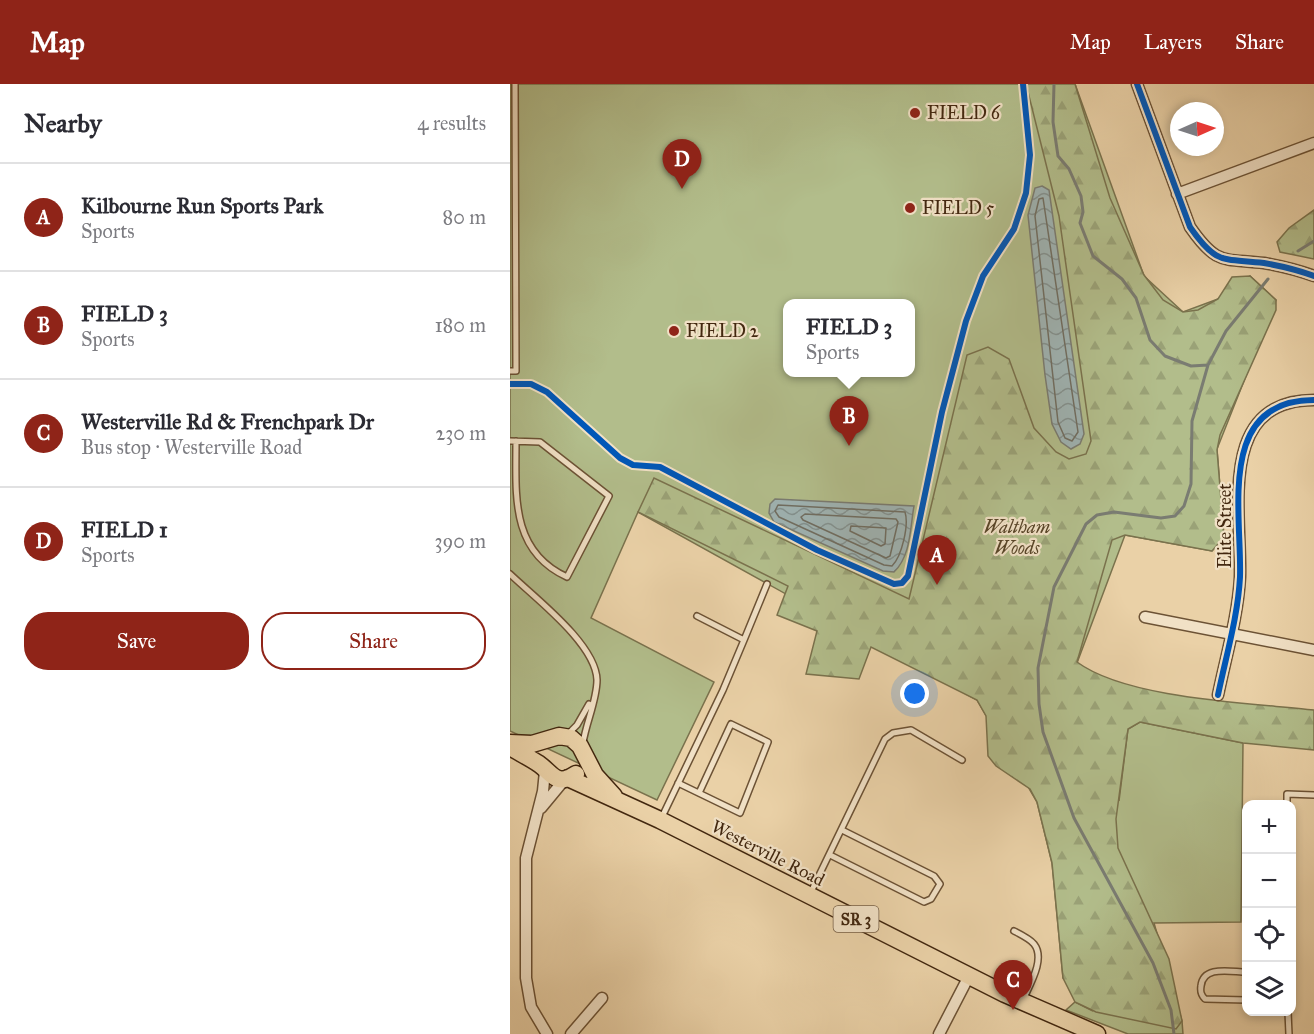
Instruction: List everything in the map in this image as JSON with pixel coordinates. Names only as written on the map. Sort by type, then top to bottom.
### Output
[{"type":"main road","points":[[510,743],[532,744],[557,739]]},
{"type":"main road","points":[[544,768],[541,752],[557,739]]},
{"type":"main road","name":"Westerville Road","points":[[557,739],[576,741],[595,775],[617,799]]},
{"type":"main road","name":"Westerville Road","points":[[510,747],[544,768],[554,777],[567,779],[617,799],[1022,1002],[1097,1034]]},
{"type":"main road","points":[[567,779],[579,770],[583,754]]},
{"type":"street","points":[[1137,84],[1190,227],[1201,244],[1227,261],[1262,263],[1314,276]]},
{"type":"street","points":[[1177,194],[1314,143]]},
{"type":"street","name":"Elite Street","points":[[1218,695],[1239,577],[1240,466],[1248,433],[1273,409],[1314,400]]},
{"type":"street","points":[[1145,617],[1314,650]]},
{"type":"street","points":[[544,768],[543,791],[533,820],[526,858],[526,978],[531,1007],[547,1034]]},
{"type":"street","points":[[533,820],[546,800],[567,779]]},
{"type":"street","points":[[939,1034],[969,976]]},
{"type":"street","points":[[571,1034],[602,998]]},
{"type":"lane","points":[[510,371],[516,370],[513,270],[515,84]]},
{"type":"lane","points":[[513,441],[540,442],[609,496],[567,578],[543,563],[533,552],[520,525],[513,441]]},
{"type":"lane","points":[[510,574],[566,628],[588,654],[596,675],[583,754]]},
{"type":"lane","points":[[660,820],[744,640],[767,584]]},
{"type":"lane","points":[[697,616],[744,640]]},
{"type":"lane","points":[[557,739],[577,725],[593,698]]},
{"type":"lane","points":[[678,783],[740,813],[768,742],[731,724],[699,793]]},
{"type":"lane","points":[[809,896],[885,738],[893,733],[911,730],[962,760]]},
{"type":"lane","points":[[1287,800],[1287,794],[1314,795]]},
{"type":"lane","points":[[830,855],[924,902],[931,899],[940,884],[933,876],[842,830]]},
{"type":"lane","points":[[1014,931],[1034,943],[1038,953],[1036,969],[1022,1002]]},
{"type":"lane","points":[[1242,972],[1210,971],[1203,977],[1201,985],[1201,995],[1205,999],[1242,1000]]},
{"type":"lane","points":[[1288,1016],[1288,1034]]},
{"type":"green space","points":[[510,84],[1075,84],[1144,276],[1183,312],[1218,299],[1250,276],[1276,300],[1217,449],[1224,537],[1212,551],[1125,535],[1077,663],[1119,801],[1128,729],[1140,722],[1243,743],[1241,922],[1154,923],[1182,1021],[1183,1034],[1128,1034],[1066,1010],[1075,1002],[1093,1011],[1063,978],[1052,863],[1037,802],[977,700],[638,512],[591,618],[714,682],[657,800],[510,731]]},
{"type":"green space","name":"Waltham Woods","points":[[1026,84],[1075,84],[1110,198],[1144,275],[1163,300],[1183,312],[1198,310],[1218,299],[1232,277],[1250,276],[1276,300],[1276,310],[1220,435],[1217,450],[1224,537],[1212,551],[1125,535],[1112,540],[1077,662],[1099,674],[1157,692],[1314,710],[1314,750],[1243,743],[1140,722],[1128,729],[1116,819],[1118,848],[1169,959],[1182,1021],[1176,1029],[1096,1012],[1075,1002],[1063,978],[1052,863],[1037,802],[1030,789],[996,766],[988,756],[986,716],[977,700],[871,647],[859,679],[806,674],[817,631],[777,615],[788,586],[638,512],[654,478],[909,599],[967,355],[988,347],[1009,359],[1034,428],[1056,452],[1069,459],[1086,454],[1091,441],[1059,216]]},
{"type":"green space","points":[[1314,210],[1314,259],[1280,252],[1277,242],[1289,228]]},
{"type":"water","points":[[1042,186],[1049,190],[1084,434],[1080,444],[1071,449],[1061,442],[1052,424],[1045,375],[1028,215],[1035,188]]},
{"type":"water","points":[[775,499],[914,506],[904,558],[894,572],[883,571],[774,522],[769,513],[770,504]]},
{"type":"waterway","points":[[1054,84],[1053,122],[1058,156],[1069,169],[1081,196],[1083,212],[1080,223],[1093,256],[1122,279],[1136,298],[1150,340],[1165,356],[1191,366],[1208,365]]},
{"type":"waterway","points":[[1298,251],[1314,241]]},
{"type":"waterway","points":[[1174,1034],[1171,1010],[1153,963],[1074,818],[1043,732],[1039,704],[1038,668],[1054,587],[1086,524],[1097,515],[1114,512],[1161,518],[1175,516],[1184,506],[1191,484],[1192,421],[1208,365],[1226,331],[1268,279]]},
{"type":"cycle path","points":[[510,384],[531,384],[547,392],[620,458],[633,465],[660,467],[817,550],[894,584],[902,583],[908,576],[942,412],[966,321],[983,276],[1014,229],[1026,193],[1030,155],[1023,84]]},
{"type":"cycle path","points":[[1137,84],[1190,227],[1199,240],[1222,258],[1270,264],[1314,276]]},
{"type":"cycle path","points":[[1218,695],[1239,592],[1238,492],[1241,464],[1248,439],[1261,419],[1283,405],[1314,400]]},
{"type":"place","name":"FIELD 6","points":[[915,113]]},
{"type":"place","name":"FIELD 1","points":[[682,189]]},
{"type":"place","name":"FIELD 5","points":[[910,208]]},
{"type":"place","name":"FIELD 2","points":[[674,331]]},
{"type":"place","name":"FIELD 3","points":[[849,446]]},
{"type":"place","name":"Kilbourne Run Sports Park","points":[[937,585]]},
{"type":"place","name":"Westerville Rd & Frenchpark Dr","points":[[1013,1010]]}]
